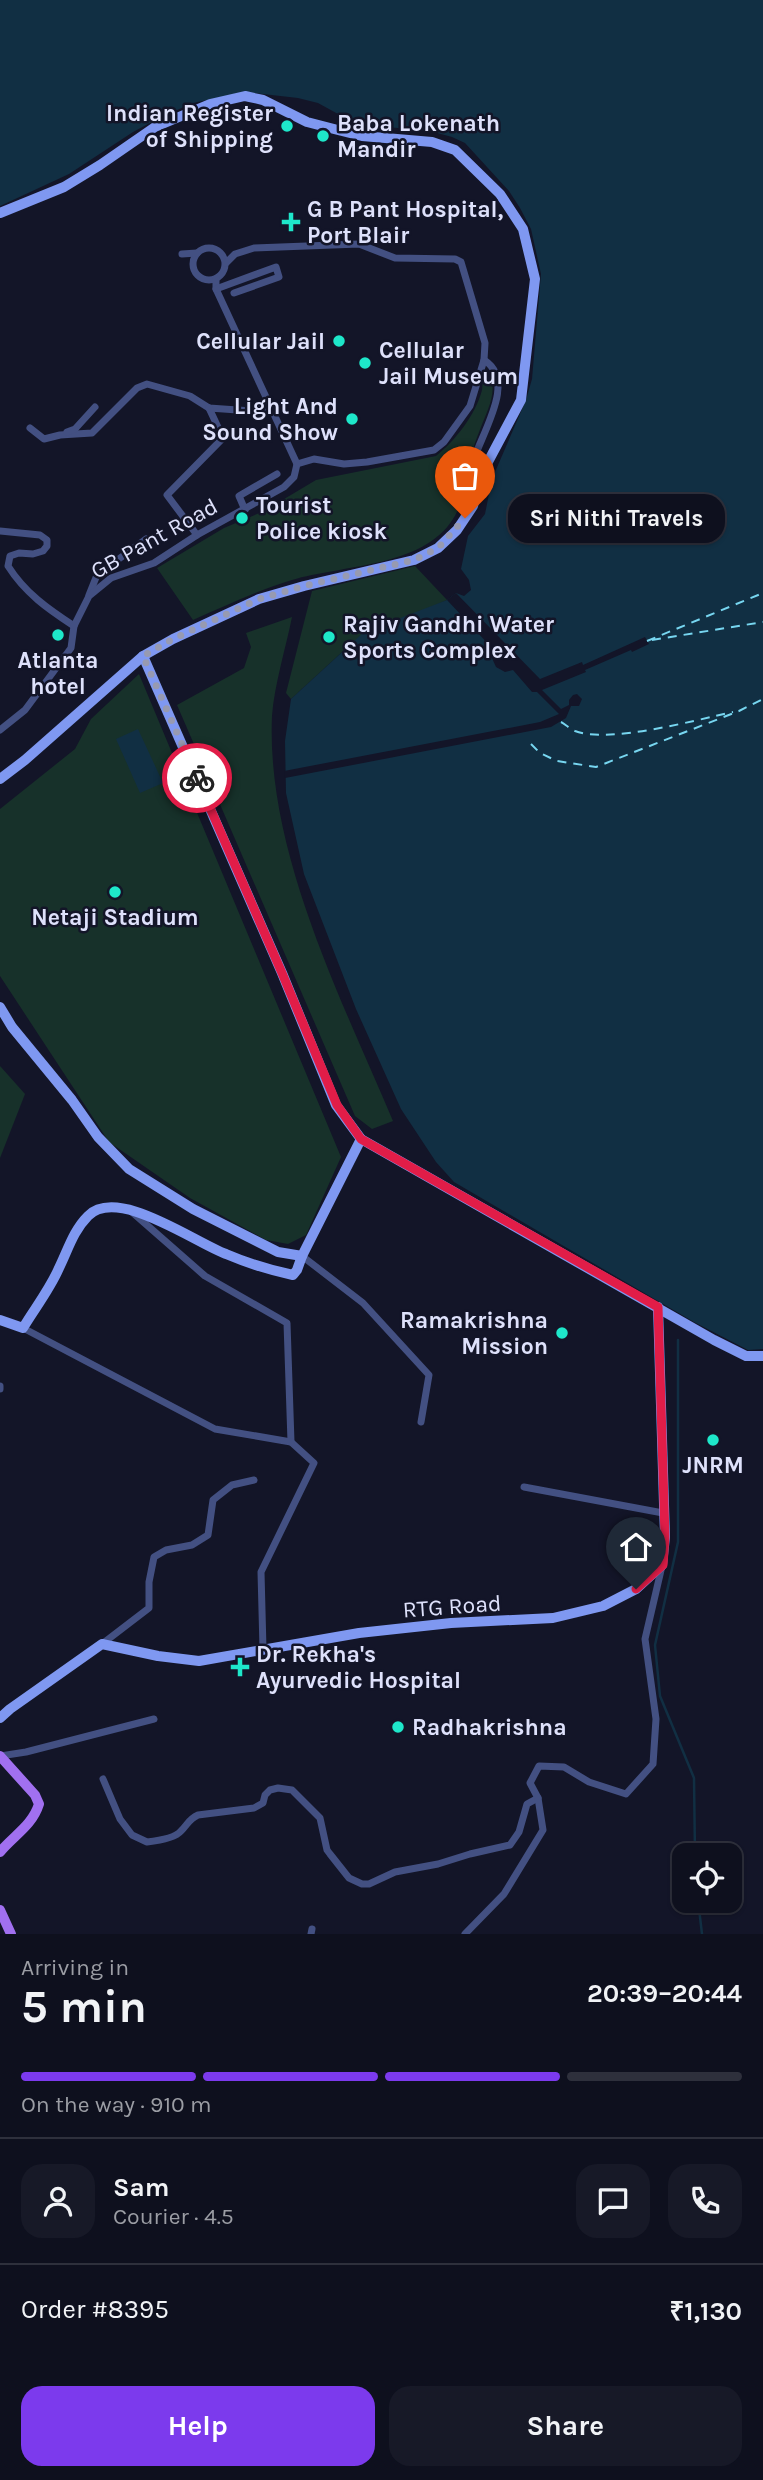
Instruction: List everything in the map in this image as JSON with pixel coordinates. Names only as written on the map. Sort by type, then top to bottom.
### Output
[{"type":"main road","points":[[0,1756],[35,1795],[38,1804],[27,1827],[0,1852]]},
{"type":"main road","points":[[0,1910],[10,1934]]},
{"type":"street","points":[[0,214],[64,187],[155,127],[210,104],[244,96],[263,100],[307,122],[334,130],[362,136],[432,142],[455,150],[500,194],[523,229],[536,279],[521,400],[481,475],[473,506],[457,530],[438,548],[414,560],[259,599],[173,639],[143,656],[0,779]]},
{"type":"street","points":[[197,253],[193,263],[196,274],[205,280],[216,279],[235,254],[254,248],[359,244],[395,258],[455,259],[461,262],[485,344],[484,360],[470,406],[444,442],[434,450],[344,464],[314,459],[297,464],[216,289],[216,279]]},
{"type":"street","points":[[182,254],[197,253],[206,247],[217,249],[225,257],[226,263]]},
{"type":"street","points":[[216,289],[276,267],[279,277],[234,293]]},
{"type":"street","points":[[473,506],[469,478],[498,396],[497,377],[491,364],[484,360]]},
{"type":"street","points":[[60,435],[92,433],[137,388],[147,384],[190,396],[209,408],[252,411],[270,407]]},
{"type":"street","points":[[30,428],[44,439],[60,435],[75,429],[95,407]]},
{"type":"street","points":[[197,535],[167,495],[223,438],[209,408]]},
{"type":"street","name":"GB Pant Road","points":[[0,730],[25,710],[71,648],[74,626],[89,596],[111,578],[153,563],[197,535],[284,487],[294,477],[297,464]]},
{"type":"street","points":[[245,510],[239,496],[277,474]]},
{"type":"street","points":[[0,531],[40,535],[47,540],[43,551],[10,556],[8,566],[38,603],[74,626]]},
{"type":"street","points":[[89,596],[97,575],[146,539]]},
{"type":"street","points":[[143,656],[337,1105],[361,1139],[746,1356],[763,1356]]},
{"type":"street","points":[[0,1007],[12,1027],[72,1100],[98,1137],[129,1169],[193,1209],[278,1252],[302,1256],[363,1303],[429,1375],[421,1422]]},
{"type":"street","points":[[23,1328],[59,1269],[82,1222],[90,1213],[102,1207],[128,1209],[224,1254],[293,1275],[361,1139]]},
{"type":"street","points":[[128,1209],[205,1276],[286,1323],[291,1442]]},
{"type":"street","points":[[465,1934],[504,1894],[543,1830],[538,1798],[530,1783],[539,1766],[564,1768],[589,1782],[626,1794],[653,1764],[656,1719],[646,1639],[663,1565],[658,1307]]},
{"type":"street","points":[[0,1320],[23,1328],[215,1429],[291,1442],[314,1463],[261,1572],[263,1649]]},
{"type":"street","points":[[0,1718],[149,1608],[149,1582],[154,1557],[166,1550],[192,1545],[208,1535],[213,1500],[232,1485],[254,1480]]},
{"type":"street","points":[[524,1487],[663,1513]]},
{"type":"street","name":"RTG Road","points":[[102,1644],[158,1656],[199,1661],[386,1630],[451,1623],[553,1618],[603,1606],[636,1589],[663,1565]]},
{"type":"street","points":[[0,1756],[26,1752],[154,1719]]},
{"type":"street","points":[[103,1779],[120,1819],[132,1835],[147,1842],[176,1834],[190,1818],[198,1815],[254,1808],[263,1803],[270,1790],[292,1790],[320,1818],[327,1850],[349,1878],[362,1884],[369,1884],[395,1872],[510,1845],[519,1832],[527,1804],[538,1798]]},
{"type":"green space","points":[[485,374],[490,379],[493,391],[489,407],[464,478],[458,509],[440,535],[422,547],[402,555],[292,580],[193,620],[157,568],[224,528],[264,511],[316,480],[436,456],[470,417],[479,399]]},
{"type":"green space","name":"Rajiv Gandhi Water Sports Complex","points":[[415,566],[447,600],[353,642],[291,699],[286,693],[312,591]]},
{"type":"green space","points":[[292,617],[272,716],[273,767],[281,819],[311,923],[393,1121],[372,1129],[355,1116],[177,705],[244,668],[251,647],[246,633]]},
{"type":"green space","name":"Netaji Stadium","points":[[139,674],[341,1157],[306,1235],[288,1244],[266,1240],[190,1198],[109,1142],[0,976],[0,809],[75,749],[91,719]]},
{"type":"green space","points":[[0,1066],[25,1094],[0,1158]]},
{"type":"water","points":[[0,0],[763,0],[763,1349],[748,1350],[694,1322],[454,1182],[436,1162],[401,1109],[356,1009],[304,874],[286,793],[285,741],[291,699],[364,632],[447,600],[456,593],[464,596],[471,590],[469,580],[461,569],[468,536],[485,514],[492,479],[526,400],[532,379],[541,274],[531,229],[520,208],[509,191],[465,143],[452,137],[430,131],[365,125],[349,120],[318,103],[245,92],[193,103],[161,117],[69,174],[0,206]]},
{"type":"water","points":[[138,729],[163,783],[140,793],[116,739]]},
{"type":"pier","points":[[456,593],[540,679],[582,662],[583,665],[645,637],[649,644],[542,690],[561,709],[569,705],[573,695],[577,694],[582,699],[579,706],[571,706],[566,718],[551,727],[285,778],[284,771],[540,722],[559,714],[537,692],[532,692],[513,670],[505,672],[496,667],[491,656],[491,647],[447,600]]},
{"type":"waterway","points":[[678,1340],[678,1542],[655,1645],[660,1696],[694,1778],[695,1843]]},
{"type":"waterway","points":[[700,1913],[702,1934]]},
{"type":"ferry route","points":[[647,641],[763,593]]},
{"type":"ferry route","points":[[652,640],[763,622]]},
{"type":"ferry route","points":[[531,744],[540,753],[557,761],[596,767],[763,699]]},
{"type":"ferry route","points":[[561,722],[575,731],[609,735],[653,729],[733,712]]},
{"type":"way so far","points":[[197,778],[143,656],[259,599],[414,560],[438,548],[465,518]]},
{"type":"place","name":"Indian Register of Shipping","points":[[287,126]]},
{"type":"place","name":"Baba Lokenath Mandir","points":[[323,136]]},
{"type":"place","name":"G B Pant Hospital, Port Blair","points":[[291,222]]},
{"type":"place","name":"Cellular Jail","points":[[339,341]]},
{"type":"place","name":"Cellular Jail Museum","points":[[365,363]]},
{"type":"place","name":"Light And Sound Show","points":[[352,419]]},
{"type":"place","name":"Tourist Police kiosk","points":[[242,518]]},
{"type":"place","name":"Sri Nithi Travels","points":[[465,518]]},
{"type":"place","name":"Atlanta hotel","points":[[58,635]]},
{"type":"place","name":"Rajiv Gandhi Water Sports Complex","points":[[329,637]]},
{"type":"place","name":"Netaji Stadium","points":[[115,892]]},
{"type":"place","name":"Ramakrishna Mission","points":[[562,1333]]},
{"type":"place","name":"JNRM","points":[[713,1440]]},
{"type":"place","name":"Dr. Rekha's Ayurvedic Hospital","points":[[240,1667]]},
{"type":"place","name":"Radhakrishna","points":[[398,1727]]},
{"type":"route","points":[[197,778],[337,1105],[361,1139],[658,1307],[665,1537],[663,1565],[636,1589]]}]
